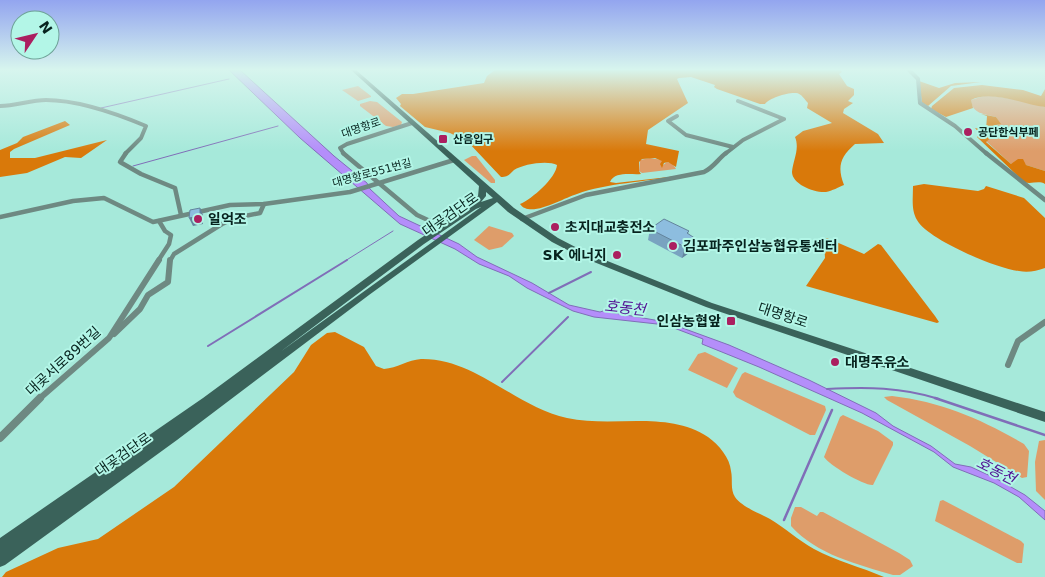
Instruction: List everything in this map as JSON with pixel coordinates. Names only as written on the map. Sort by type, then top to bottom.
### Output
[{"type":"main road","name":"대명항로","points":[[382,97],[522,219],[555,240],[582,254],[709,305],[1045,417]]},
{"type":"main road","points":[[483,185],[482,196],[476,210],[511,210]]},
{"type":"main road","name":"대곶검단로","points":[[0,560],[173,437],[426,244],[443,227],[498,198]]},
{"type":"main road","name":"대곶검단로","points":[[0,546],[199,407],[426,244],[452,232],[476,210]]},
{"type":"street","points":[[919,97],[920,103],[955,126],[1008,172],[1045,200]]},
{"type":"street","points":[[0,106],[41,100],[55,100],[119,116],[146,126],[139,142],[126,152],[120,162],[141,174],[175,188],[181,215]]},
{"type":"street","points":[[522,219],[586,195],[696,175],[712,168],[719,158],[751,135],[785,118],[738,101]]},
{"type":"street","points":[[677,116],[668,121],[683,133],[733,147]]},
{"type":"street","name":"대명항로","points":[[379,184],[344,154],[341,146],[412,123]]},
{"type":"street","name":"대명항로551번길","points":[[160,221],[230,205],[264,204],[354,190],[454,160]]},
{"type":"street","points":[[379,184],[402,204],[425,220],[430,221],[446,217]]},
{"type":"street","points":[[0,217],[73,201],[104,198],[150,221],[160,221]]},
{"type":"street","name":"대명항로551번길","points":[[110,338],[140,309],[148,295],[168,282],[170,259],[174,254],[234,218],[260,212],[264,204]]},
{"type":"street","name":"대곶서로89번길","points":[[0,438],[27,410],[110,338],[169,244],[172,235],[165,231],[160,221]]},
{"type":"street","points":[[1008,365],[1018,341],[1045,322]]},
{"type":"shaded area","points":[[257,97],[269,97],[334,156],[367,183],[370,189],[399,216],[459,244],[477,257],[532,283],[569,305],[600,312],[666,322],[729,345],[809,380],[876,413],[893,426],[931,446],[955,464],[971,467],[1025,495],[1045,511],[1045,520],[1019,497],[994,483],[953,467],[934,452],[862,413],[702,344],[703,339],[666,325],[594,317],[573,311],[527,288],[509,276],[479,264],[455,249],[400,224],[300,138]]},
{"type":"shaded area","points":[[352,97],[371,97],[371,97],[358,101]]},
{"type":"shaded area","points":[[685,97],[688,103],[648,130],[646,144],[679,151],[676,167],[668,162],[664,163],[662,168],[660,164],[662,161],[655,158],[642,159],[639,162],[641,174],[619,175],[610,182],[616,183],[677,176],[600,187],[547,206],[531,209],[525,208],[520,204],[543,188],[556,170],[557,165],[548,163],[529,164],[514,170],[507,176],[501,177],[468,142],[450,133],[425,127],[400,106],[401,104],[396,98]]},
{"type":"shaded area","points":[[740,97],[777,97],[765,104]]},
{"type":"shaded area","points":[[803,97],[852,97],[848,101],[853,103],[844,109],[843,113],[878,134],[884,143],[855,144],[846,153],[841,163],[840,168],[844,185],[826,192],[805,187],[796,180],[792,172],[797,146],[795,137],[803,131],[832,123],[807,108],[808,103]]},
{"type":"shaded area","points":[[921,97],[938,97],[928,106],[922,103]]},
{"type":"shaded area","points":[[943,97],[980,97],[971,100],[973,108],[946,117],[931,109]]},
{"type":"shaded area","points":[[981,97],[999,97],[1045,107],[1045,171],[1026,165],[1023,162],[1011,164],[986,141],[994,135],[1000,136],[1000,134],[1009,133],[996,125],[1000,124],[996,117],[976,111],[971,100]]},
{"type":"shaded area","points":[[998,97],[1045,97],[1045,107],[1037,106]]},
{"type":"shaded area","points":[[370,101],[377,102],[402,122],[401,125],[386,126],[360,106],[360,104]]},
{"type":"shaded area","points":[[981,114],[996,117],[1001,124],[996,125],[1010,133],[1003,133],[1000,136],[994,135],[986,142],[1011,164],[1018,159],[1023,159],[1026,165],[1045,171],[1045,184],[1040,182],[1024,182],[977,137],[980,134],[975,128],[986,130],[987,116]]},
{"type":"shaded area","points":[[65,121],[70,125],[14,149],[10,152],[10,158],[35,158],[107,140],[81,158],[65,157],[27,173],[0,177],[0,150],[17,143],[23,137]]},
{"type":"shaded area","points":[[476,156],[495,180],[495,183],[491,183],[464,160]]},
{"type":"shaded area","points":[[650,158],[662,160],[662,166],[667,162],[672,163],[676,169],[642,173],[639,171],[640,160]]},
{"type":"shaded area","points":[[924,184],[978,191],[986,186],[1024,198],[1045,218],[1045,268],[1022,272],[995,265],[964,252],[934,236],[923,228],[914,212],[913,186]]},
{"type":"shaded area","points":[[489,226],[512,233],[514,236],[502,247],[489,250],[474,240]]},
{"type":"shaded area","points":[[827,238],[864,254],[878,244],[881,245],[939,322],[806,286],[825,258],[824,240]]},
{"type":"shaded area","points":[[335,332],[364,347],[376,366],[384,369],[421,359],[441,361],[460,366],[478,374],[530,404],[567,418],[585,421],[657,422],[675,424],[692,429],[708,437],[729,461],[733,494],[738,501],[770,519],[814,549],[884,577],[2,577],[6,572],[58,548],[98,539],[174,487],[294,372],[311,345],[327,333]]},
{"type":"shaded area","points":[[705,352],[738,368],[727,388],[688,370],[698,354]]},
{"type":"shaded area","points":[[745,372],[825,406],[826,410],[815,435],[810,435],[736,397],[733,392],[742,374]]},
{"type":"shaded area","points":[[892,396],[928,403],[961,413],[977,419],[1024,444],[1029,451],[1027,477],[1022,478],[884,397]]},
{"type":"shaded area","points":[[843,415],[878,431],[893,442],[873,485],[862,482],[847,474],[832,465],[824,457],[840,417]]},
{"type":"shaded area","points":[[1045,440],[1045,500],[1036,491],[1035,462],[1039,441]]},
{"type":"shaded area","points":[[943,500],[1021,541],[1024,544],[1022,563],[1017,563],[935,521],[940,501]]},
{"type":"shaded area","points":[[795,507],[801,507],[817,516],[820,512],[823,512],[899,553],[910,560],[913,566],[900,575],[893,575],[825,551],[801,536],[791,526],[791,518]]},
{"type":"building","points":[[200,208],[200,216],[189,218],[190,210]]},
{"type":"building","points":[[664,219],[689,231],[687,233],[696,239],[685,247],[650,229]]},
{"type":"waterway","points":[[101,108],[150,97]]},
{"type":"waterway","points":[[133,166],[278,126]]},
{"type":"waterway","points":[[345,261],[393,231]]},
{"type":"waterway","points":[[208,346],[347,260]]},
{"type":"waterway","points":[[549,293],[591,272]]},
{"type":"waterway","points":[[502,382],[568,317]]},
{"type":"waterway","points":[[827,389],[897,390],[939,399]]},
{"type":"waterway","points":[[935,398],[1045,435]]},
{"type":"waterway","points":[[784,520],[832,410]]},
{"type":"place","name":"공단한식부페","points":[[968,132]]},
{"type":"place","name":"산음입구","points":[[443,139]]},
{"type":"place","name":"일억조","points":[[198,219]]},
{"type":"place","name":"초지대교충전소","points":[[555,227]]},
{"type":"place","name":"김포파주인삼농협유통센터","points":[[673,246]]},
{"type":"place","name":"SK 에너지","points":[[617,255]]},
{"type":"place","name":"인삼농협앞","points":[[731,321]]},
{"type":"place","name":"대명주유소","points":[[835,362]]},
{"type":"water label","name":"호동천","points":[[625,308]]},
{"type":"water label","name":"호동천","points":[[996,471]]}]
